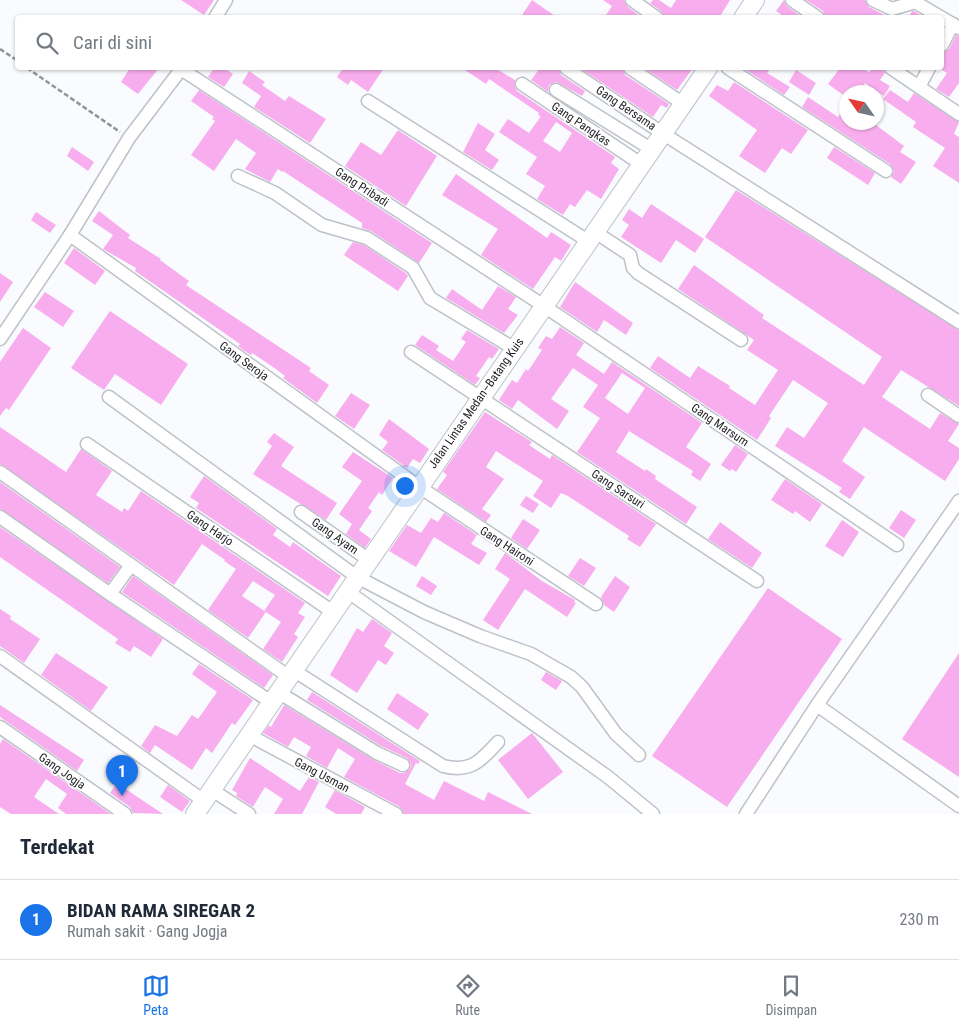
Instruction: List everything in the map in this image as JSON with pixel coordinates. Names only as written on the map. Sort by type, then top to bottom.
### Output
[{"type":"highway","points":[[745,15],[754,0]]},
{"type":"highway","name":"Jalan Lintas Medan–Batang Kuis","points":[[203,802],[418,486],[515,349],[682,103],[707,70]]},
{"type":"street","points":[[217,15],[226,0]]},
{"type":"street","points":[[632,0],[653,15]]},
{"type":"street","points":[[792,0],[814,15]]},
{"type":"street","points":[[873,0],[892,9],[915,2],[937,15]]},
{"type":"street","points":[[944,19],[956,26],[944,42]]},
{"type":"street","points":[[0,339],[70,235],[129,138],[180,70]]},
{"type":"street","name":"Gang Pribadi","points":[[185,70],[544,306]]},
{"type":"street","name":"Gang Bersama","points":[[569,70],[662,133],[959,322]]},
{"type":"street","points":[[633,70],[682,103]]},
{"type":"street","points":[[731,70],[886,171]]},
{"type":"street","points":[[894,70],[959,114]]},
{"type":"street","points":[[919,87],[928,70]]},
{"type":"street","name":"Gang Pangkas","points":[[522,84],[641,164]]},
{"type":"street","points":[[556,90],[651,149]]},
{"type":"street","points":[[368,101],[591,236],[630,255],[638,272],[741,340]]},
{"type":"street","points":[[238,176],[275,193],[322,225],[367,238],[413,268],[430,298],[515,349]]},
{"type":"street","name":"Gang Seroja","points":[[70,235],[418,486]]},
{"type":"street","name":"Gang Marsum","points":[[544,306],[897,545]]},
{"type":"street","name":"Gang Sarsuri","points":[[411,352],[757,581]]},
{"type":"street","points":[[928,395],[959,416]]},
{"type":"street","points":[[109,397],[654,814]]},
{"type":"street","name":"Gang Harjo","points":[[87,444],[332,612]]},
{"type":"street","points":[[0,472],[131,565],[291,673],[444,766],[457,770],[469,767],[482,760],[498,742]]},
{"type":"street","name":"Gang Haironi","points":[[418,486],[596,604]]},
{"type":"street","points":[[746,814],[817,705],[959,501]]},
{"type":"street","name":"Gang Ayam","points":[[301,512],[369,560]]},
{"type":"street","points":[[0,517],[110,594],[275,697],[377,753],[403,765]]},
{"type":"street","points":[[110,594],[131,565]]},
{"type":"street","points":[[352,584],[480,636],[520,649],[554,666],[582,687],[616,734],[639,755]]},
{"type":"street","points":[[0,656],[203,802],[249,814]]},
{"type":"street","points":[[817,705],[959,806]]},
{"type":"street","name":"Gang Jogja","points":[[0,728],[125,814]]},
{"type":"street","name":"Gang Usman","points":[[248,736],[396,814]]},
{"type":"path","points":[[0,49],[15,59]]},
{"type":"path","points":[[29,70],[129,138]]},
{"type":"building","points":[[181,0],[214,0],[204,15]]},
{"type":"building","points":[[532,0],[554,15],[522,15]]},
{"type":"building","points":[[603,0],[624,0],[627,6],[638,15],[606,15],[612,6]]},
{"type":"building","points":[[653,0],[659,0],[671,8],[676,0],[730,0],[721,15],[664,15],[650,3]]},
{"type":"building","points":[[784,0],[787,6],[799,15],[782,15],[776,11]]},
{"type":"building","points":[[806,0],[865,0],[869,7],[884,15],[825,15],[823,11]]},
{"type":"building","points":[[914,11],[920,15],[910,15]]},
{"type":"building","points":[[956,35],[959,36],[959,83],[949,97],[936,89],[947,73],[942,70],[944,70],[944,52],[949,49]]},
{"type":"building","points":[[129,70],[157,70],[138,94],[121,82]]},
{"type":"building","points":[[213,70],[227,70],[233,74],[224,87],[208,77]]},
{"type":"building","points":[[342,70],[383,70],[368,92],[351,80],[348,85],[337,77]]},
{"type":"building","points":[[465,70],[498,70],[515,80],[517,91],[615,157],[611,163],[619,169],[601,199],[587,190],[575,207],[570,204],[563,215],[537,199],[545,186],[526,174],[537,157],[499,132],[508,119],[529,133],[541,116],[489,79],[486,84]],"holes":[[[556,122],[572,133],[560,152],[543,141]]]},
{"type":"building","points":[[538,70],[559,70],[561,75],[585,91],[582,96],[556,82],[549,85],[548,92],[531,80]]},
{"type":"building","points":[[583,70],[623,70],[625,75],[669,104],[667,108],[661,105],[653,117]]},
{"type":"building","points":[[647,70],[692,70],[677,90]]},
{"type":"building","points":[[746,70],[769,70],[767,73],[790,87],[784,95]]},
{"type":"building","points":[[796,70],[816,83],[809,95],[789,82]]},
{"type":"building","points":[[838,70],[866,70],[869,72],[871,70],[884,70],[885,73],[880,80],[890,86],[884,96],[884,85],[868,85],[865,83],[864,85],[839,85],[839,92],[828,84]]},
{"type":"building","points":[[249,71],[265,82],[262,85],[285,101],[289,96],[326,119],[310,143],[254,107],[261,96],[242,83]]},
{"type":"building","points":[[734,82],[808,130],[791,154],[782,148],[765,173],[739,156],[757,130],[709,96],[717,85],[728,91]]},
{"type":"building","points":[[199,90],[432,243],[419,263],[371,231],[362,228],[362,223],[283,171],[278,169],[270,182],[245,169],[256,153],[236,139],[214,171],[191,155],[215,121],[212,119],[214,117],[191,101]]},
{"type":"building","points":[[890,90],[908,102],[914,93],[959,122],[954,134],[959,137],[959,183],[933,166],[945,148],[913,127],[916,122],[884,100]]},
{"type":"building","points":[[808,97],[838,117],[839,115],[839,130],[883,130],[904,146],[900,152],[916,162],[901,184],[891,177],[894,171],[890,164],[802,107]]},
{"type":"building","points":[[478,123],[495,134],[485,150],[499,160],[492,170],[463,152]]},
{"type":"building","points":[[398,130],[437,156],[406,206],[345,166],[361,142],[381,155]]},
{"type":"building","points":[[72,147],[94,162],[88,171],[67,156]]},
{"type":"building","points":[[834,147],[875,173],[868,185],[827,158]]},
{"type":"building","points":[[456,174],[547,238],[551,232],[571,245],[561,261],[555,257],[533,289],[481,255],[498,229],[442,195]]},
{"type":"building","points":[[736,190],[959,330],[959,406],[901,370],[882,397],[930,429],[940,413],[959,424],[948,441],[959,448],[959,459],[945,481],[864,427],[842,461],[865,477],[850,499],[839,492],[842,488],[775,446],[787,427],[804,438],[828,403],[793,380],[769,416],[771,418],[757,440],[650,368],[658,356],[690,378],[698,366],[730,386],[729,388],[755,405],[778,370],[747,350],[754,340],[678,289],[694,265],[764,315],[762,318],[864,385],[882,357],[705,237]]},
{"type":"building","points":[[651,204],[704,239],[695,253],[676,240],[661,263],[621,237],[629,225],[622,220],[629,209],[642,218]]},
{"type":"building","points":[[99,211],[130,235],[128,238],[161,259],[189,281],[186,285],[311,368],[309,371],[329,385],[317,403],[283,378],[285,376],[273,367],[252,353],[251,355],[243,350],[238,346],[240,344],[135,271],[136,268],[103,249],[113,235],[92,221]]},
{"type":"building","points":[[36,212],[56,225],[50,233],[31,220]]},
{"type":"building","points":[[353,242],[364,245],[407,274],[408,276],[398,291],[344,255]]},
{"type":"building","points":[[74,248],[105,271],[95,285],[64,263]]},
{"type":"building","points":[[0,273],[13,282],[0,302]]},
{"type":"building","points":[[575,282],[633,323],[626,335],[604,320],[597,332],[560,307]]},
{"type":"building","points":[[498,286],[516,297],[508,309],[518,315],[504,333],[446,298],[452,289],[482,310]]},
{"type":"building","points":[[45,292],[74,311],[63,327],[34,307]]},
{"type":"building","points":[[110,311],[188,364],[161,405],[115,374],[104,390],[71,368]]},
{"type":"building","points":[[560,327],[584,343],[576,355],[604,374],[612,362],[702,423],[686,447],[711,464],[700,481],[691,475],[693,471],[629,431],[616,452],[645,471],[646,469],[656,476],[655,479],[697,507],[686,524],[577,452],[600,418],[583,407],[598,385],[573,368],[551,399],[569,411],[557,429],[518,400],[512,409],[499,400],[512,380],[517,383],[526,369],[528,371],[542,350],[538,348],[546,336],[552,339]],"holes":[[[622,373],[645,388],[628,414],[605,398]]]},
{"type":"building","points":[[23,328],[51,348],[9,410],[6,408],[0,416],[0,362]]},
{"type":"building","points":[[467,330],[499,349],[492,359],[489,357],[476,376],[480,378],[475,385],[415,345],[422,335],[439,346],[436,350],[453,361],[466,342],[461,339]]},
{"type":"building","points":[[351,393],[370,405],[354,429],[335,416]]},
{"type":"building","points":[[485,412],[532,442],[529,445],[550,459],[552,455],[656,524],[640,547],[627,539],[629,536],[568,496],[561,493],[551,508],[533,496],[543,481],[496,451],[486,467],[504,479],[482,509],[491,515],[486,522],[437,489],[447,475],[443,472]]},
{"type":"building","points":[[389,419],[429,449],[420,463],[413,459],[407,468],[382,450],[388,442],[379,435]]},
{"type":"building","points":[[0,427],[66,472],[81,449],[112,471],[96,495],[122,512],[124,508],[128,511],[141,491],[305,603],[298,613],[305,617],[294,634],[298,637],[282,662],[263,649],[281,622],[266,612],[248,638],[208,610],[236,569],[202,544],[174,585],[0,464]],"holes":[[[253,581],[275,595],[264,611],[242,596]]]},
{"type":"building","points":[[274,433],[294,447],[281,466],[337,503],[326,520],[253,474],[272,446],[267,442]]},
{"type":"building","points":[[735,445],[748,454],[736,472],[732,469],[730,471],[721,465]]},
{"type":"building","points":[[353,452],[393,478],[382,495],[379,492],[368,508],[372,511],[359,530],[371,539],[365,548],[346,534],[352,524],[339,514],[362,481],[342,467]]},
{"type":"building","points":[[204,476],[277,529],[273,535],[290,547],[293,542],[341,576],[328,596],[196,508],[199,503],[190,497]]},
{"type":"building","points":[[785,479],[822,504],[810,522],[795,511],[793,514],[771,500]]},
{"type":"building","points":[[0,482],[120,567],[108,583],[0,509]]},
{"type":"building","points":[[526,496],[539,504],[533,513],[520,505]]},
{"type":"building","points":[[901,510],[916,520],[904,538],[889,528]]},
{"type":"building","points":[[444,513],[477,535],[471,544],[487,553],[479,565],[434,537],[416,567],[389,551],[407,525],[421,533],[431,518],[438,522]]},
{"type":"building","points":[[523,519],[540,530],[527,549],[511,538]]},
{"type":"building","points":[[842,520],[859,532],[843,557],[825,546]]},
{"type":"building","points":[[720,522],[762,553],[752,568],[708,539]]},
{"type":"building","points":[[0,527],[163,639],[151,657],[134,646],[130,652],[115,643],[118,639],[0,557]]},
{"type":"building","points":[[505,553],[542,581],[575,600],[574,602],[576,603],[567,617],[525,589],[498,630],[483,620],[510,579],[495,569]]},
{"type":"building","points":[[580,558],[596,568],[584,586],[568,576]]},
{"type":"building","points":[[133,576],[273,675],[264,688],[122,592]]},
{"type":"building","points":[[422,576],[437,586],[431,595],[416,586]]},
{"type":"building","points":[[615,576],[630,587],[614,612],[604,605],[601,597]]},
{"type":"building","points":[[768,588],[842,639],[727,807],[652,756]]},
{"type":"building","points":[[0,609],[11,616],[10,619],[40,639],[24,663],[0,646]]},
{"type":"building","points":[[372,619],[392,633],[384,646],[394,653],[386,665],[378,660],[357,693],[330,675],[357,628],[363,632]]},
{"type":"building","points":[[56,653],[108,687],[91,711],[41,675]]},
{"type":"building","points":[[959,653],[959,777],[902,739]]},
{"type":"building","points":[[199,664],[253,700],[235,725],[232,723],[212,753],[206,748],[192,770],[155,745],[150,753],[141,746],[155,725],[177,736],[192,715],[198,719],[217,692],[192,674]]},
{"type":"building","points":[[546,672],[562,681],[556,690],[541,680]]},
{"type":"building","points":[[312,692],[420,761],[418,764],[416,763],[405,784],[434,800],[444,781],[484,801],[488,792],[532,814],[404,814],[400,807],[344,777],[355,759],[338,748],[327,768],[306,756],[311,747],[294,737],[288,747],[263,733],[269,725],[271,727],[284,705],[374,760],[400,773],[410,769],[411,764],[407,758],[381,746],[307,700]]},
{"type":"building","points":[[397,693],[429,714],[418,730],[387,709]]},
{"type":"building","points":[[0,705],[84,760],[77,771],[0,717]]},
{"type":"building","points":[[532,733],[563,772],[528,799],[498,760]]},
{"type":"building","points":[[3,739],[111,814],[66,814],[58,808],[67,794],[46,779],[34,797],[59,814],[11,814],[0,807],[0,744]]},
{"type":"building","points":[[250,758],[300,791],[309,777],[319,782],[302,814],[274,814],[283,799],[265,787],[253,807],[236,796],[237,793],[232,790]]},
{"type":"building","points":[[117,783],[163,814],[133,813],[130,807],[110,793]]},
{"type":"building","points":[[168,785],[190,801],[182,812],[160,797]]},
{"type":"building","points":[[335,790],[365,807],[361,814],[336,814],[325,807]]},
{"type":"place","name":"BIDAN RAMA SIREGAR 2","points":[[122,796]]}]
